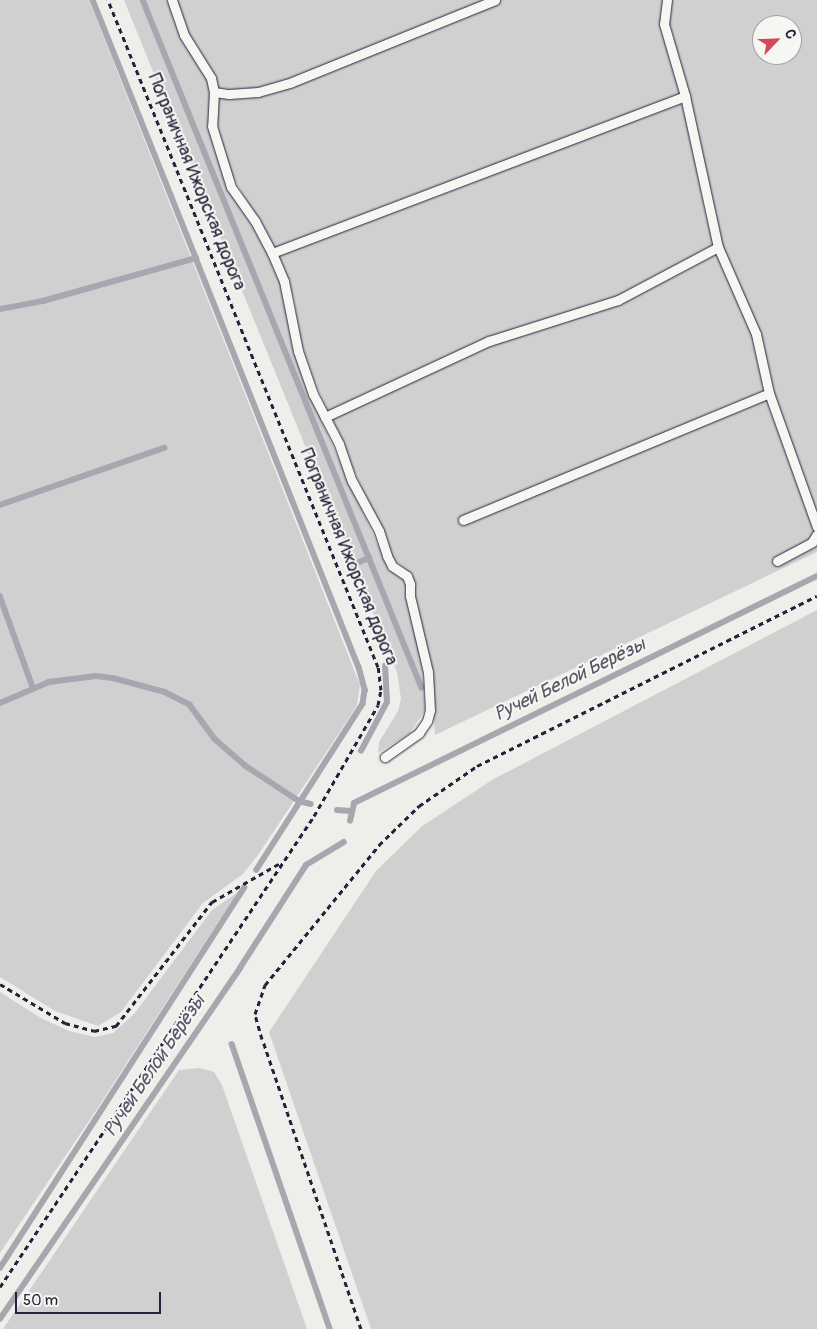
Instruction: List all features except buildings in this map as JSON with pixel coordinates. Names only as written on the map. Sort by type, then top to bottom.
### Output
[{"type":"lane","points":[[172,0],[184,36],[211,78],[214,92],[212,121],[219,156],[231,187],[256,221],[284,281],[298,351],[352,481],[379,531],[392,566],[407,576],[426,663],[430,700],[427,721],[419,733],[385,757]]},
{"type":"lane","points":[[214,92],[244,94],[292,82],[495,0]]},
{"type":"lane","points":[[667,0],[664,24],[684,96],[718,246],[756,334],[769,393],[817,527]]},
{"type":"lane","points":[[272,253],[684,96]]},
{"type":"lane","points":[[325,417],[489,341],[618,300],[718,246]]},
{"type":"lane","points":[[464,520],[769,393]]},
{"type":"lane","points":[[777,561],[812,542],[817,534]]},
{"type":"path","name":"Пограничная Ижорская дорога","points":[[0,1287],[318,808],[378,705],[381,679],[108,0]]},
{"type":"path","points":[[361,1329],[255,1014],[265,985],[379,845],[427,800],[477,766],[817,596]]},
{"type":"path","points":[[0,984],[65,1023],[94,1032],[116,1026],[212,902],[282,863]]},
{"type":"shaded area","points":[[0,0],[89,0],[360,685],[357,705],[258,855],[243,874],[203,903],[121,1012],[98,1026],[55,1011],[0,977]]},
{"type":"shaded area","points":[[124,0],[167,0],[180,37],[207,80],[210,96],[208,127],[227,189],[252,224],[268,254],[280,282],[294,352],[310,396],[389,569],[403,578],[422,664],[425,710],[410,733],[378,753],[379,742],[398,711],[401,699],[397,672]]},
{"type":"shaded area","points":[[176,0],[817,0],[817,552],[435,735],[430,667],[410,573],[393,558],[314,380],[300,339],[294,299],[278,253],[229,170],[216,116],[218,84],[187,34]]},
{"type":"shaded area","points":[[817,610],[817,1329],[371,1329],[269,1032],[376,871],[421,827],[492,780]]},
{"type":"shaded area","points":[[237,893],[95,1112],[0,1253],[0,992],[41,1018],[69,1031],[95,1037],[113,1033],[134,1014],[212,910]]},
{"type":"shaded area","points":[[200,1068],[214,1072],[222,1085],[307,1329],[3,1329],[179,1070]]},
{"type":"waterway","points":[[93,0],[196,258]]},
{"type":"waterway","points":[[143,0],[422,688]]},
{"type":"waterway","points":[[0,309],[43,301],[196,258],[359,667],[365,690],[363,704],[257,870]]},
{"type":"waterway","points":[[0,505],[164,448]]},
{"type":"waterway","points":[[350,566],[369,558]]},
{"type":"waterway","name":"Ручей Белой Берёзы","points":[[350,821],[354,803],[817,576]]},
{"type":"waterway","points":[[0,596],[33,687]]},
{"type":"waterway","points":[[361,751],[387,702],[385,666]]},
{"type":"waterway","points":[[0,703],[49,682],[96,676],[113,678],[165,692],[190,705],[215,739],[246,766],[299,801],[311,804]]},
{"type":"waterway","points":[[337,810],[351,811]]},
{"type":"waterway","name":"Ручей Белой Берёзы","points":[[0,1319],[240,968],[306,865],[344,842]]},
{"type":"waterway","points":[[0,1268],[244,888]]},
{"type":"waterway","points":[[232,1044],[330,1329]]}]
